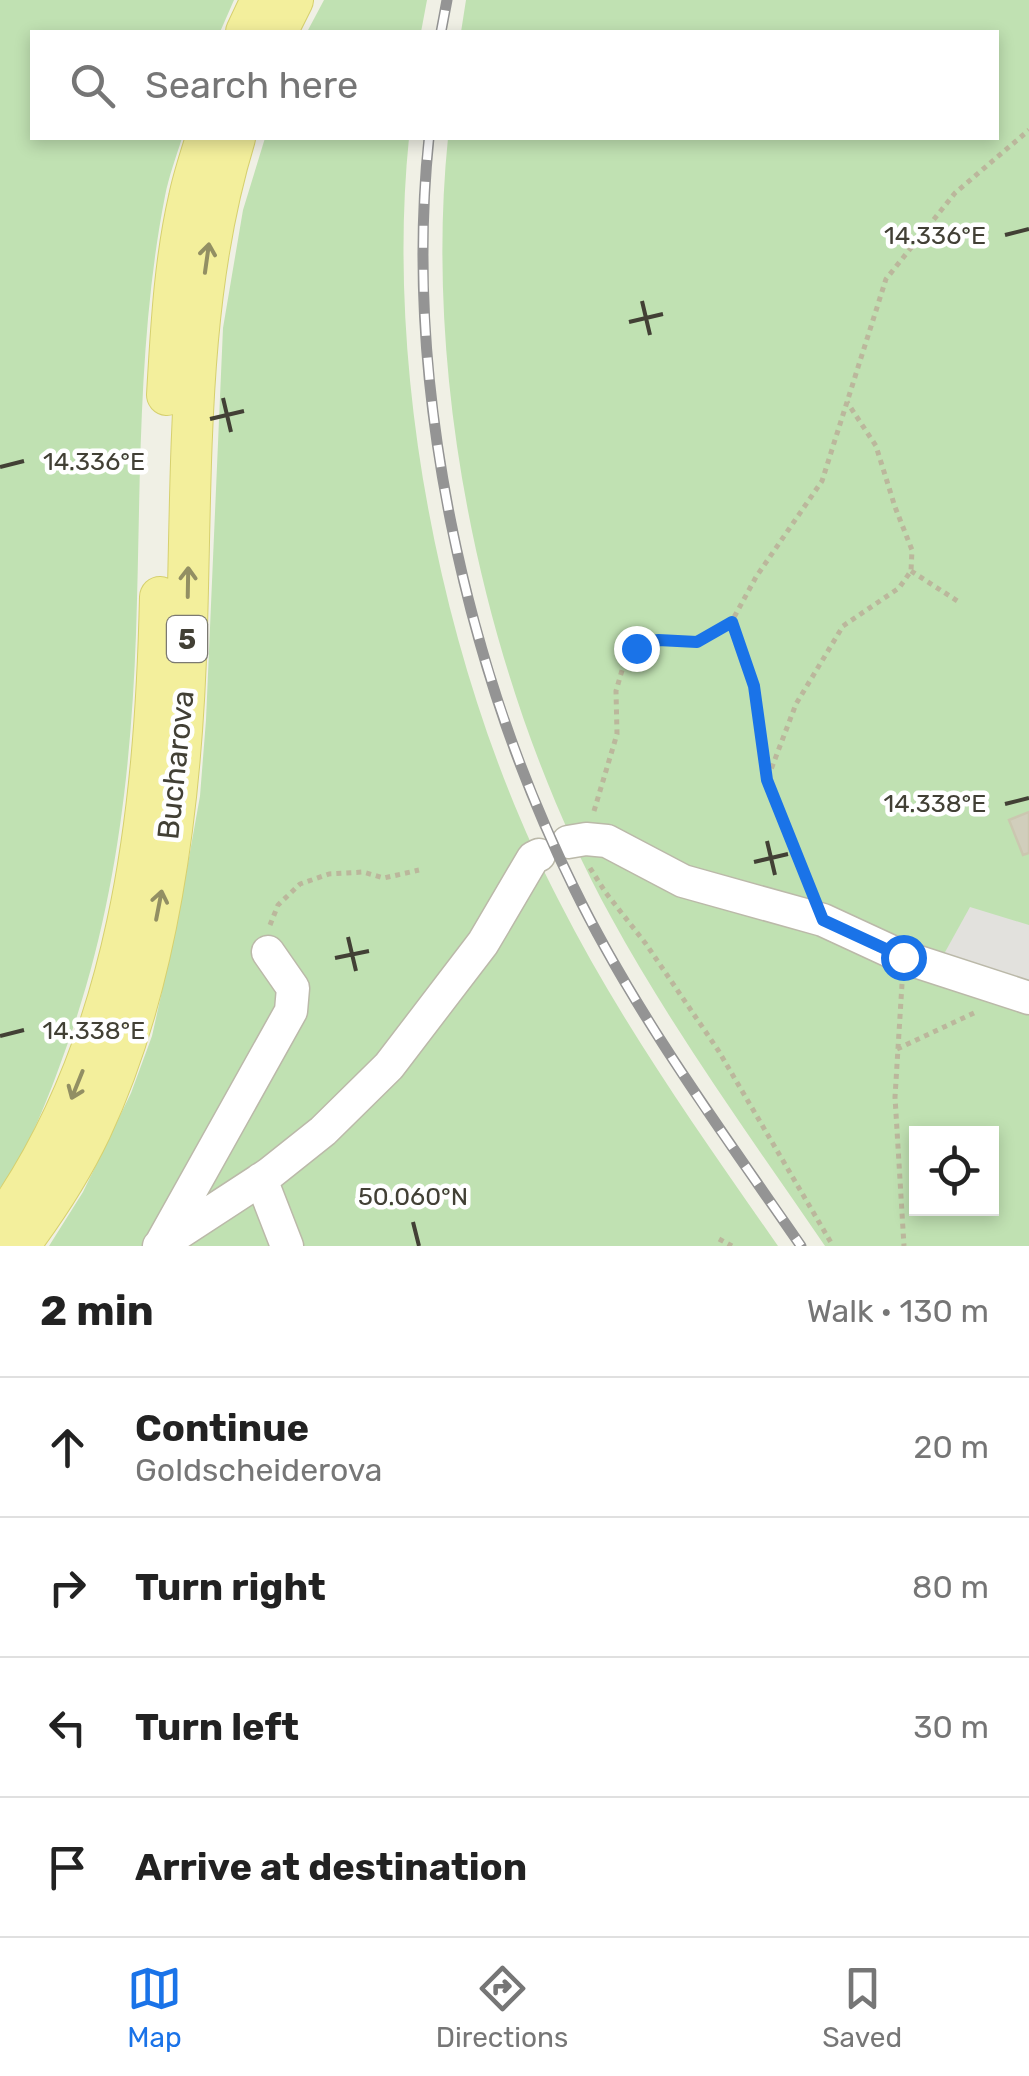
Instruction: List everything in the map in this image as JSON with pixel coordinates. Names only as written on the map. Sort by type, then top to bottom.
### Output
[{"type":"main road","points":[[247,30],[261,0]]},
{"type":"main road","points":[[278,30],[293,0]]},
{"type":"main road","name":"Bucharova","points":[[0,1225],[32,1178],[62,1122],[100,1024],[130,906],[148,795],[155,719],[171,322],[189,198],[205,140]]},
{"type":"main road","name":"Bucharova","points":[[19,1246],[82,1147],[110,1086],[136,1007],[156,922],[183,734],[192,432],[200,320],[207,252],[221,184],[235,140]]},
{"type":"street","points":[[159,1246],[261,1179],[322,1131],[390,1066],[483,944],[533,858],[567,845],[607,842],[683,881],[823,920],[903,957],[1022,996]]},
{"type":"street","points":[[159,1246],[291,1011],[293,988],[268,952]]},
{"type":"street","points":[[261,1179],[286,1246]]},
{"type":"path","points":[[833,1246],[708,1034],[646,944],[567,845],[597,796],[618,734],[616,691],[624,660],[636,648],[658,640],[697,642],[732,622],[756,577],[822,481],[886,279],[955,192],[1029,130]]},
{"type":"path","points":[[767,780],[796,704],[844,626],[899,588],[912,571],[912,550],[876,446],[847,402]]},
{"type":"path","points":[[912,571],[959,602]]},
{"type":"path","points":[[732,622],[754,686],[767,780],[823,920]]},
{"type":"path","points":[[268,952],[266,936],[278,905],[300,884],[329,874],[363,872],[384,878],[419,870]]},
{"type":"path","points":[[903,957],[895,1096],[904,1246]]},
{"type":"path","points":[[897,1049],[1022,996]]},
{"type":"path","points":[[719,1239],[732,1246]]},
{"type":"green space","points":[[0,0],[234,0],[221,30],[30,30],[30,140],[181,140],[165,196],[149,304],[134,687],[124,793],[108,898],[65,1051],[29,1140],[0,1188]]},
{"type":"green space","points":[[324,0],[427,0],[421,30],[308,30]]},
{"type":"green space","points":[[466,0],[1029,0],[1029,1246],[825,1246],[687,1043],[611,917],[568,830],[530,737],[499,639],[474,539],[456,437],[445,335],[442,235],[448,140],[999,140],[999,30],[461,30]]},
{"type":"green space","points":[[264,140],[409,140],[404,232],[406,330],[416,429],[432,530],[455,629],[484,725],[519,816],[608,991],[778,1246],[49,1246],[83,1192],[131,1093],[152,1036],[178,919],[200,796],[223,328],[243,210]]},
{"type":"shaded area","points":[[970,907],[1029,925],[1029,998],[939,963]]},
{"type":"building","points":[[1029,812],[1029,853],[1023,855],[1009,820]]},
{"type":"railway","points":[[441,30],[447,0]]},
{"type":"railway","points":[[429,140],[423,232],[425,328],[435,425],[451,522],[473,618],[502,712],[535,802],[598,935],[681,1071],[801,1246]]},
{"type":"route","points":[[636,648],[658,640],[697,642],[732,622],[754,686],[767,780],[823,920],[903,957]]}]
